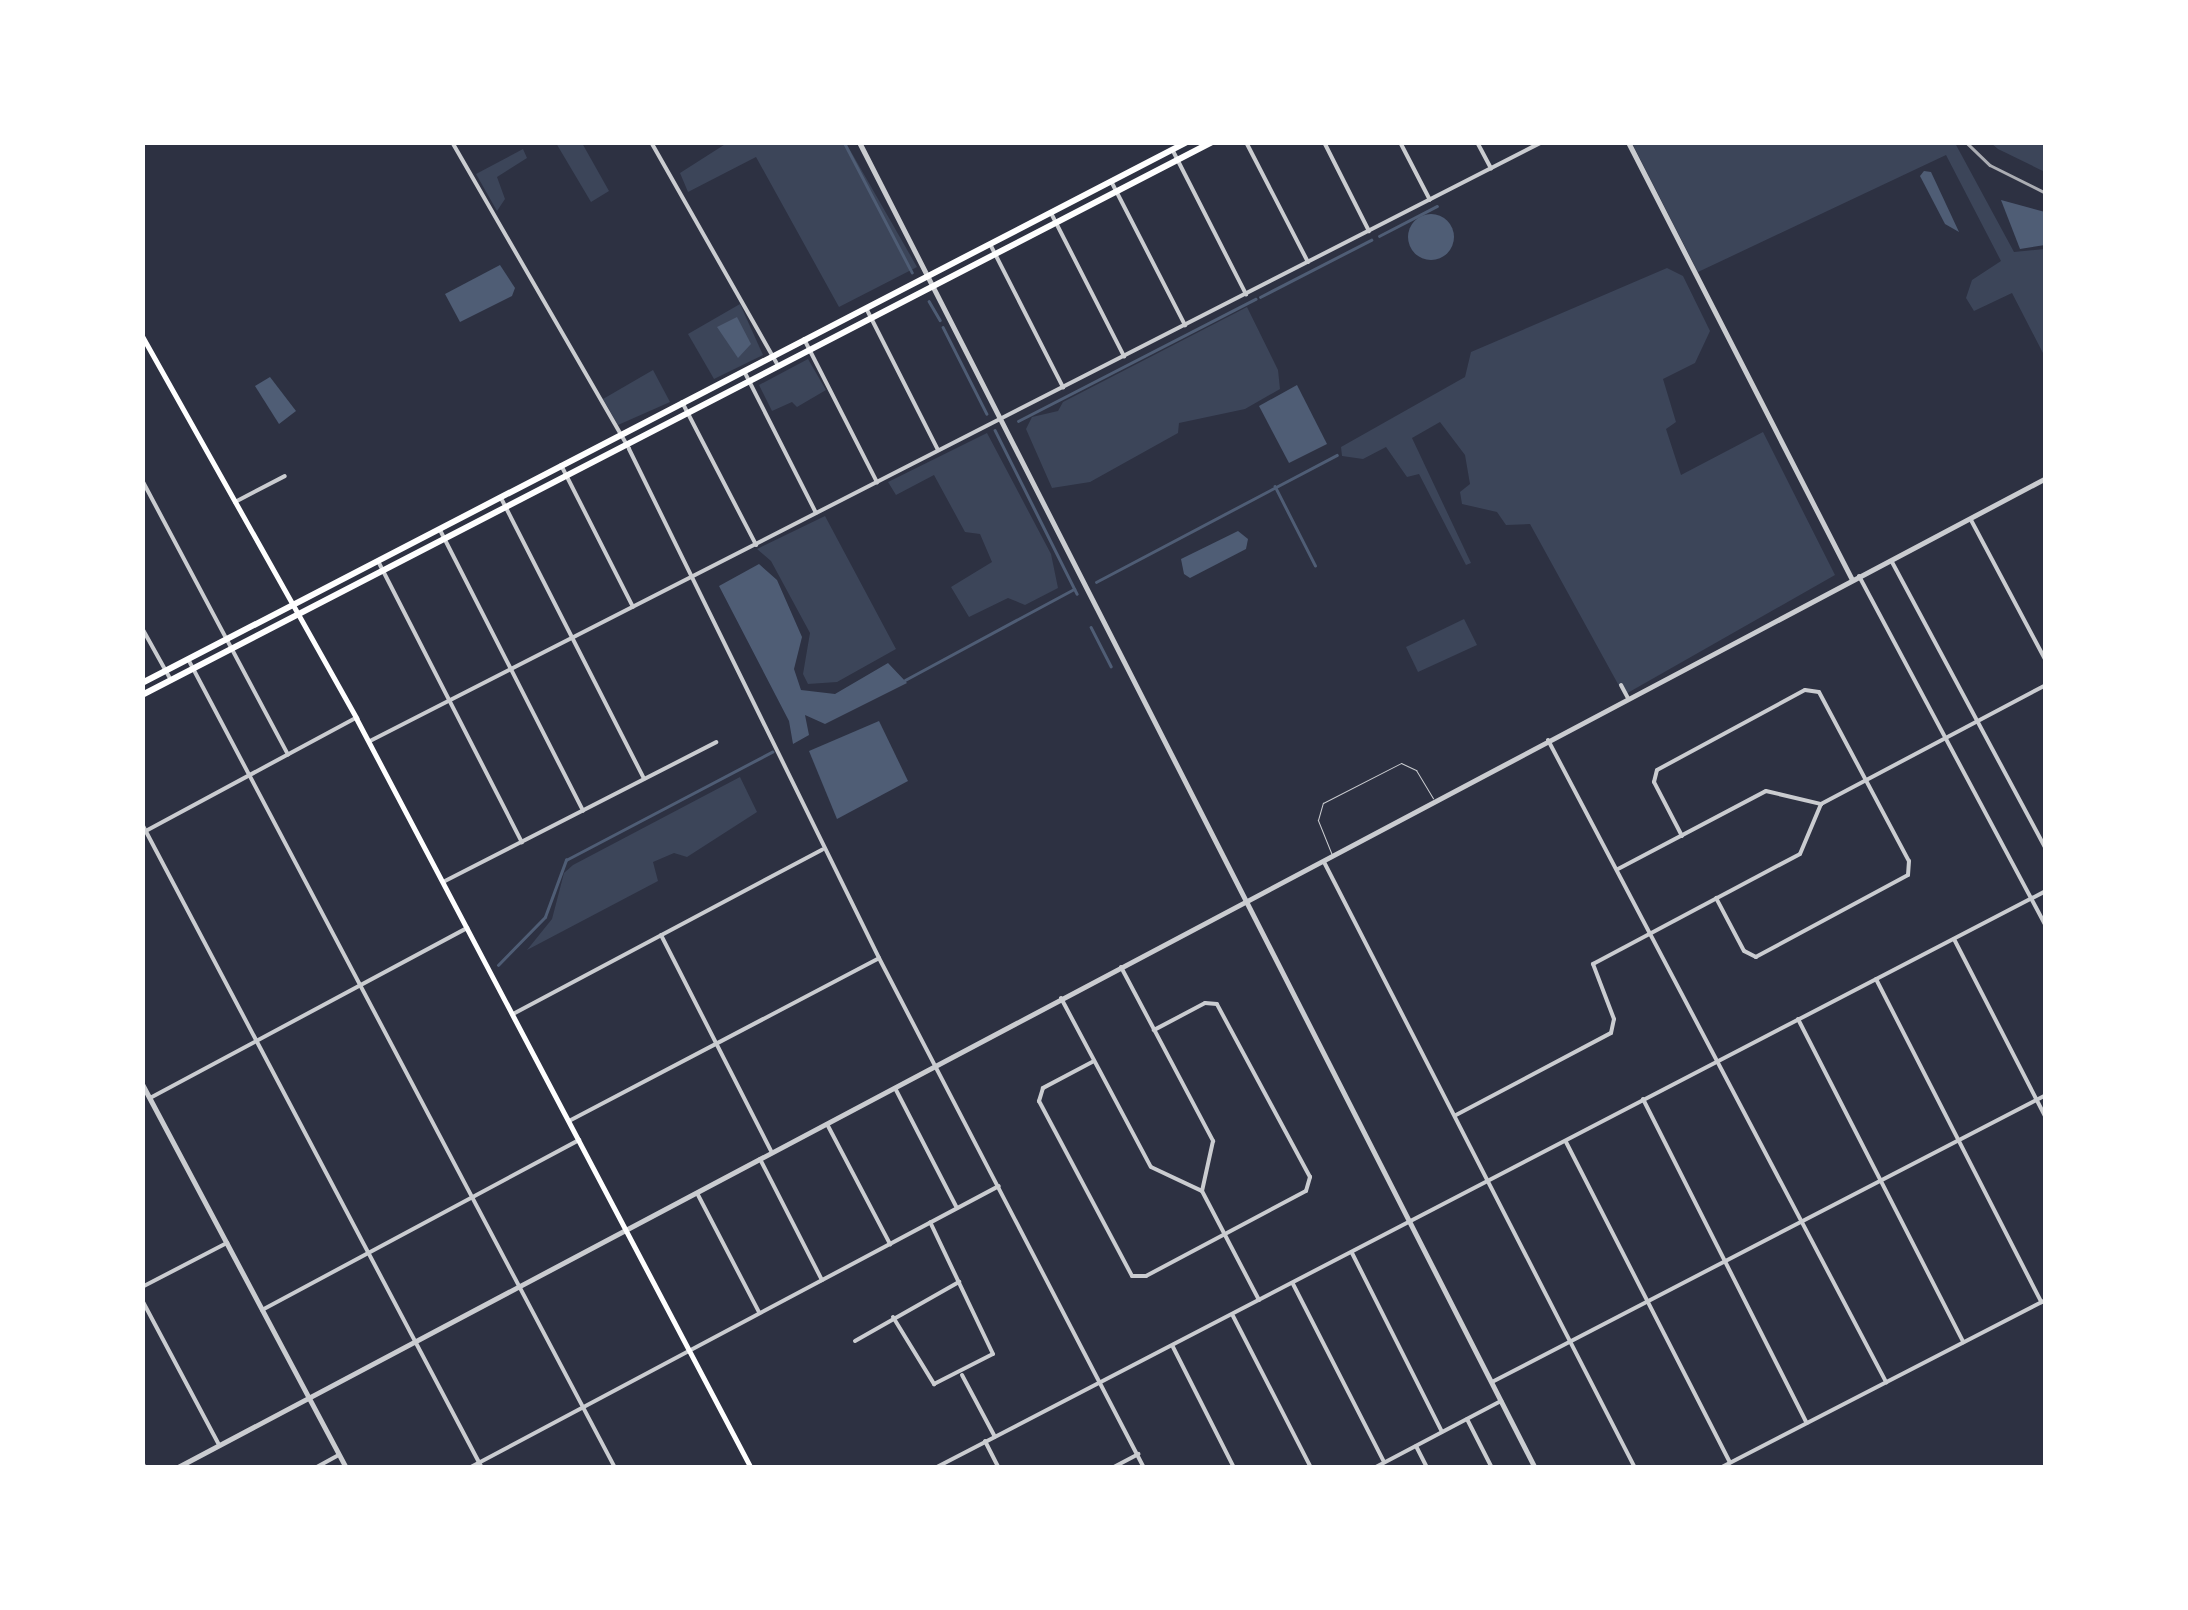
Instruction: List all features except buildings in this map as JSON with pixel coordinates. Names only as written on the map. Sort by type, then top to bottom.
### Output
[{"type":"main road","points":[[142,682],[1187,142]]},
{"type":"main road","points":[[142,696],[1212,142]]},
{"type":"main road","points":[[142,336],[369,742],[752,1468]]},
{"type":"street","points":[[452,142],[625,444],[694,576],[824,849],[1144,1468]]},
{"type":"street","points":[[651,142],[778,366]]},
{"type":"street","points":[[859,142],[1004,417],[1536,1468]]},
{"type":"street","points":[[1246,142],[1308,262]]},
{"type":"street","points":[[1324,142],[1369,231]]},
{"type":"street","points":[[1400,142],[1430,200]]},
{"type":"street","points":[[1477,142],[1490,168]]},
{"type":"street","points":[[369,742],[1542,142]]},
{"type":"street","points":[[1628,142],[1855,578],[2046,926]]},
{"type":"street","points":[[1173,150],[1246,294]]},
{"type":"street","points":[[1112,182],[1186,325]]},
{"type":"street","points":[[1050,213],[1124,356]]},
{"type":"street","points":[[990,244],[1063,387]]},
{"type":"street","points":[[866,308],[938,450]]},
{"type":"street","points":[[804,340],[877,482]]},
{"type":"street","points":[[744,371],[816,513]]},
{"type":"street","points":[[682,402],[756,545]]},
{"type":"street","points":[[561,465],[634,607]]},
{"type":"street","points":[[236,502],[285,476]]},
{"type":"street","points":[[176,1468],[2046,478]]},
{"type":"street","points":[[142,480],[229,637],[288,755]]},
{"type":"street","points":[[500,497],[644,779]]},
{"type":"street","points":[[1970,518],[2046,661]]},
{"type":"street","points":[[439,528],[583,810]]},
{"type":"street","points":[[377,559],[522,842]]},
{"type":"street","points":[[1891,559],[2046,849]]},
{"type":"street","points":[[142,628],[171,680]]},
{"type":"street","points":[[188,658],[615,1468]]},
{"type":"street","points":[[1621,685],[1628,698]]},
{"type":"street","points":[[1454,1116],[1612,1033],[1614,1019],[1592,968],[1804,851],[1821,804],[2046,685]]},
{"type":"street","points":[[1682,836],[1654,773],[1814,689],[1866,778],[1910,870],[1751,956],[1716,898]]},
{"type":"street","points":[[144,832],[356,718]]},
{"type":"street","points":[[1548,740],[1886,1382]]},
{"type":"street","points":[[442,882],[716,742]]},
{"type":"street","points":[[1616,870],[1772,789],[1821,804]]},
{"type":"street","points":[[142,824],[481,1465]]},
{"type":"street","points":[[512,1014],[824,849]]},
{"type":"street","points":[[1322,860],[1635,1468]]},
{"type":"street","points":[[935,1468],[2046,890]]},
{"type":"street","points":[[150,1098],[467,928]]},
{"type":"street","points":[[661,935],[771,1151]]},
{"type":"street","points":[[1954,938],[2046,1118]]},
{"type":"street","points":[[569,1121],[879,958]]},
{"type":"street","points":[[1121,966],[1214,1146],[1202,1191]]},
{"type":"street","points":[[1720,1468],[2044,1301],[1876,979]]},
{"type":"street","points":[[1060,998],[1155,1172],[1202,1191],[1259,1300]]},
{"type":"street","points":[[1094,1061],[1043,1088],[1039,1101],[1137,1278],[1310,1184],[1217,1004],[1205,1002],[1154,1030]]},
{"type":"street","points":[[1798,1019],[1963,1342]]},
{"type":"street","points":[[143,1085],[346,1468]]},
{"type":"street","points":[[894,1086],[957,1208]]},
{"type":"street","points":[[1492,1382],[2046,1095]]},
{"type":"street","points":[[1643,1099],[1807,1423]]},
{"type":"street","points":[[826,1122],[890,1244]]},
{"type":"street","points":[[262,1310],[578,1140]]},
{"type":"street","points":[[1565,1140],[1730,1462]]},
{"type":"street","points":[[760,1158],[822,1280]]},
{"type":"street","points":[[469,1468],[1000,1186]]},
{"type":"street","points":[[696,1191],[759,1312]]},
{"type":"street","points":[[893,1317],[934,1384],[962,1375],[994,1350],[930,1222]]},
{"type":"street","points":[[142,1288],[227,1243]]},
{"type":"street","points":[[1351,1252],[1442,1432]]},
{"type":"street","points":[[854,1341],[960,1282]]},
{"type":"street","points":[[1292,1282],[1384,1462]]},
{"type":"street","points":[[142,1300],[219,1445]]},
{"type":"street","points":[[1232,1314],[1310,1468]]},
{"type":"street","points":[[1172,1345],[1234,1468]]},
{"type":"street","points":[[962,1375],[994,1437]]},
{"type":"street","points":[[1374,1468],[1502,1401]]},
{"type":"street","points":[[1467,1419],[1492,1468]]},
{"type":"street","points":[[985,1442],[999,1468]]},
{"type":"street","points":[[1416,1446],[1427,1468]]},
{"type":"street","points":[[315,1468],[340,1454]]},
{"type":"street","points":[[1112,1468],[1138,1454]]},
{"type":"lane","points":[[1332,855],[1318,820],[1323,803],[1401,763],[1416,770],[1434,801]]},
{"type":"shaded area","points":[[556,143],[582,143],[609,191],[591,202]]},
{"type":"shaded area","points":[[727,143],[846,143],[917,267],[839,307],[756,157],[688,192],[680,173]]},
{"type":"shaded area","points":[[1632,143],[1955,143],[2014,252],[2045,249],[2045,357],[2012,293],[1974,311],[1966,298],[1972,280],[2001,261],[1946,155],[1698,272]]},
{"type":"shaded area","points":[[1991,143],[2045,143],[2045,172],[1998,149]]},
{"type":"shaded area","points":[[523,149],[527,158],[497,177],[505,199],[497,211],[476,174]]},
{"type":"shaded area","points":[[1924,171],[1931,172],[1959,232],[1945,224],[1920,176]]},
{"type":"shaded area","points":[[2001,200],[2045,212],[2045,245],[2020,249]]},
{"type":"shaded area","points":[[1431,214],[1447,221],[1454,237],[1447,253],[1431,260],[1415,253],[1408,237],[1415,221]]},
{"type":"shaded area","points":[[500,265],[515,288],[512,296],[460,322],[445,294]]},
{"type":"shaded area","points":[[1667,268],[1683,276],[1710,331],[1695,363],[1663,379],[1676,422],[1666,429],[1681,475],[1763,432],[1835,575],[1624,695],[1530,524],[1506,525],[1497,512],[1462,504],[1460,492],[1470,484],[1465,455],[1440,422],[1412,438],[1471,563],[1466,565],[1419,474],[1407,477],[1386,447],[1363,459],[1342,456],[1341,447],[1465,377],[1471,352]]},
{"type":"shaded area","points":[[740,304],[763,355],[714,379],[688,334]]},
{"type":"shaded area","points":[[1247,307],[1278,370],[1280,389],[1245,409],[1179,423],[1178,433],[1090,482],[1052,488],[1026,429],[1032,417],[1058,411],[1063,402]]},
{"type":"shaded area","points":[[737,317],[751,344],[738,358],[717,327]]},
{"type":"shaded area","points":[[808,359],[826,390],[797,407],[792,402],[772,411],[759,385]]},
{"type":"shaded area","points":[[653,370],[670,402],[618,425],[603,399]]},
{"type":"shaded area","points":[[270,377],[296,411],[279,424],[255,386]]},
{"type":"shaded area","points":[[1297,385],[1327,444],[1289,463],[1259,406]]},
{"type":"shaded area","points":[[987,433],[1051,554],[1058,588],[1025,605],[1008,598],[969,617],[951,587],[992,562],[980,534],[965,532],[934,475],[896,495],[888,482]]},
{"type":"shaded area","points":[[825,516],[896,649],[837,682],[808,684],[803,674],[810,633],[771,561],[757,549]]},
{"type":"shaded area","points":[[1238,531],[1248,539],[1246,549],[1190,578],[1184,574],[1181,559]]},
{"type":"shaded area","points":[[759,564],[777,580],[802,637],[794,669],[801,690],[835,694],[888,663],[907,683],[825,724],[805,715],[809,735],[793,744],[789,721],[719,586]]},
{"type":"shaded area","points":[[1464,619],[1477,645],[1418,672],[1406,647]]},
{"type":"shaded area","points":[[879,721],[908,781],[837,819],[809,751]]},
{"type":"shaded area","points":[[740,777],[757,812],[687,857],[674,853],[653,862],[658,881],[527,950],[552,919],[564,873],[573,865]]},
{"type":"waterway","points":[[844,142],[912,272]]},
{"type":"waterway","points":[[1379,236],[1437,206]]},
{"type":"waterway","points":[[1260,297],[1371,240]]},
{"type":"waterway","points":[[1018,421],[1255,299]]},
{"type":"waterway","points":[[929,301],[940,320]]},
{"type":"waterway","points":[[943,327],[987,414]]},
{"type":"waterway","points":[[995,430],[1077,594]]},
{"type":"waterway","points":[[1096,582],[1337,455]]},
{"type":"waterway","points":[[1275,486],[1315,565]]},
{"type":"waterway","points":[[905,680],[1074,589]]},
{"type":"waterway","points":[[1091,627],[1111,666]]},
{"type":"waterway","points":[[498,965],[545,917],[566,860],[772,752]]},
{"type":"railway","points":[[1966,142],[1990,165],[2046,193]]}]
